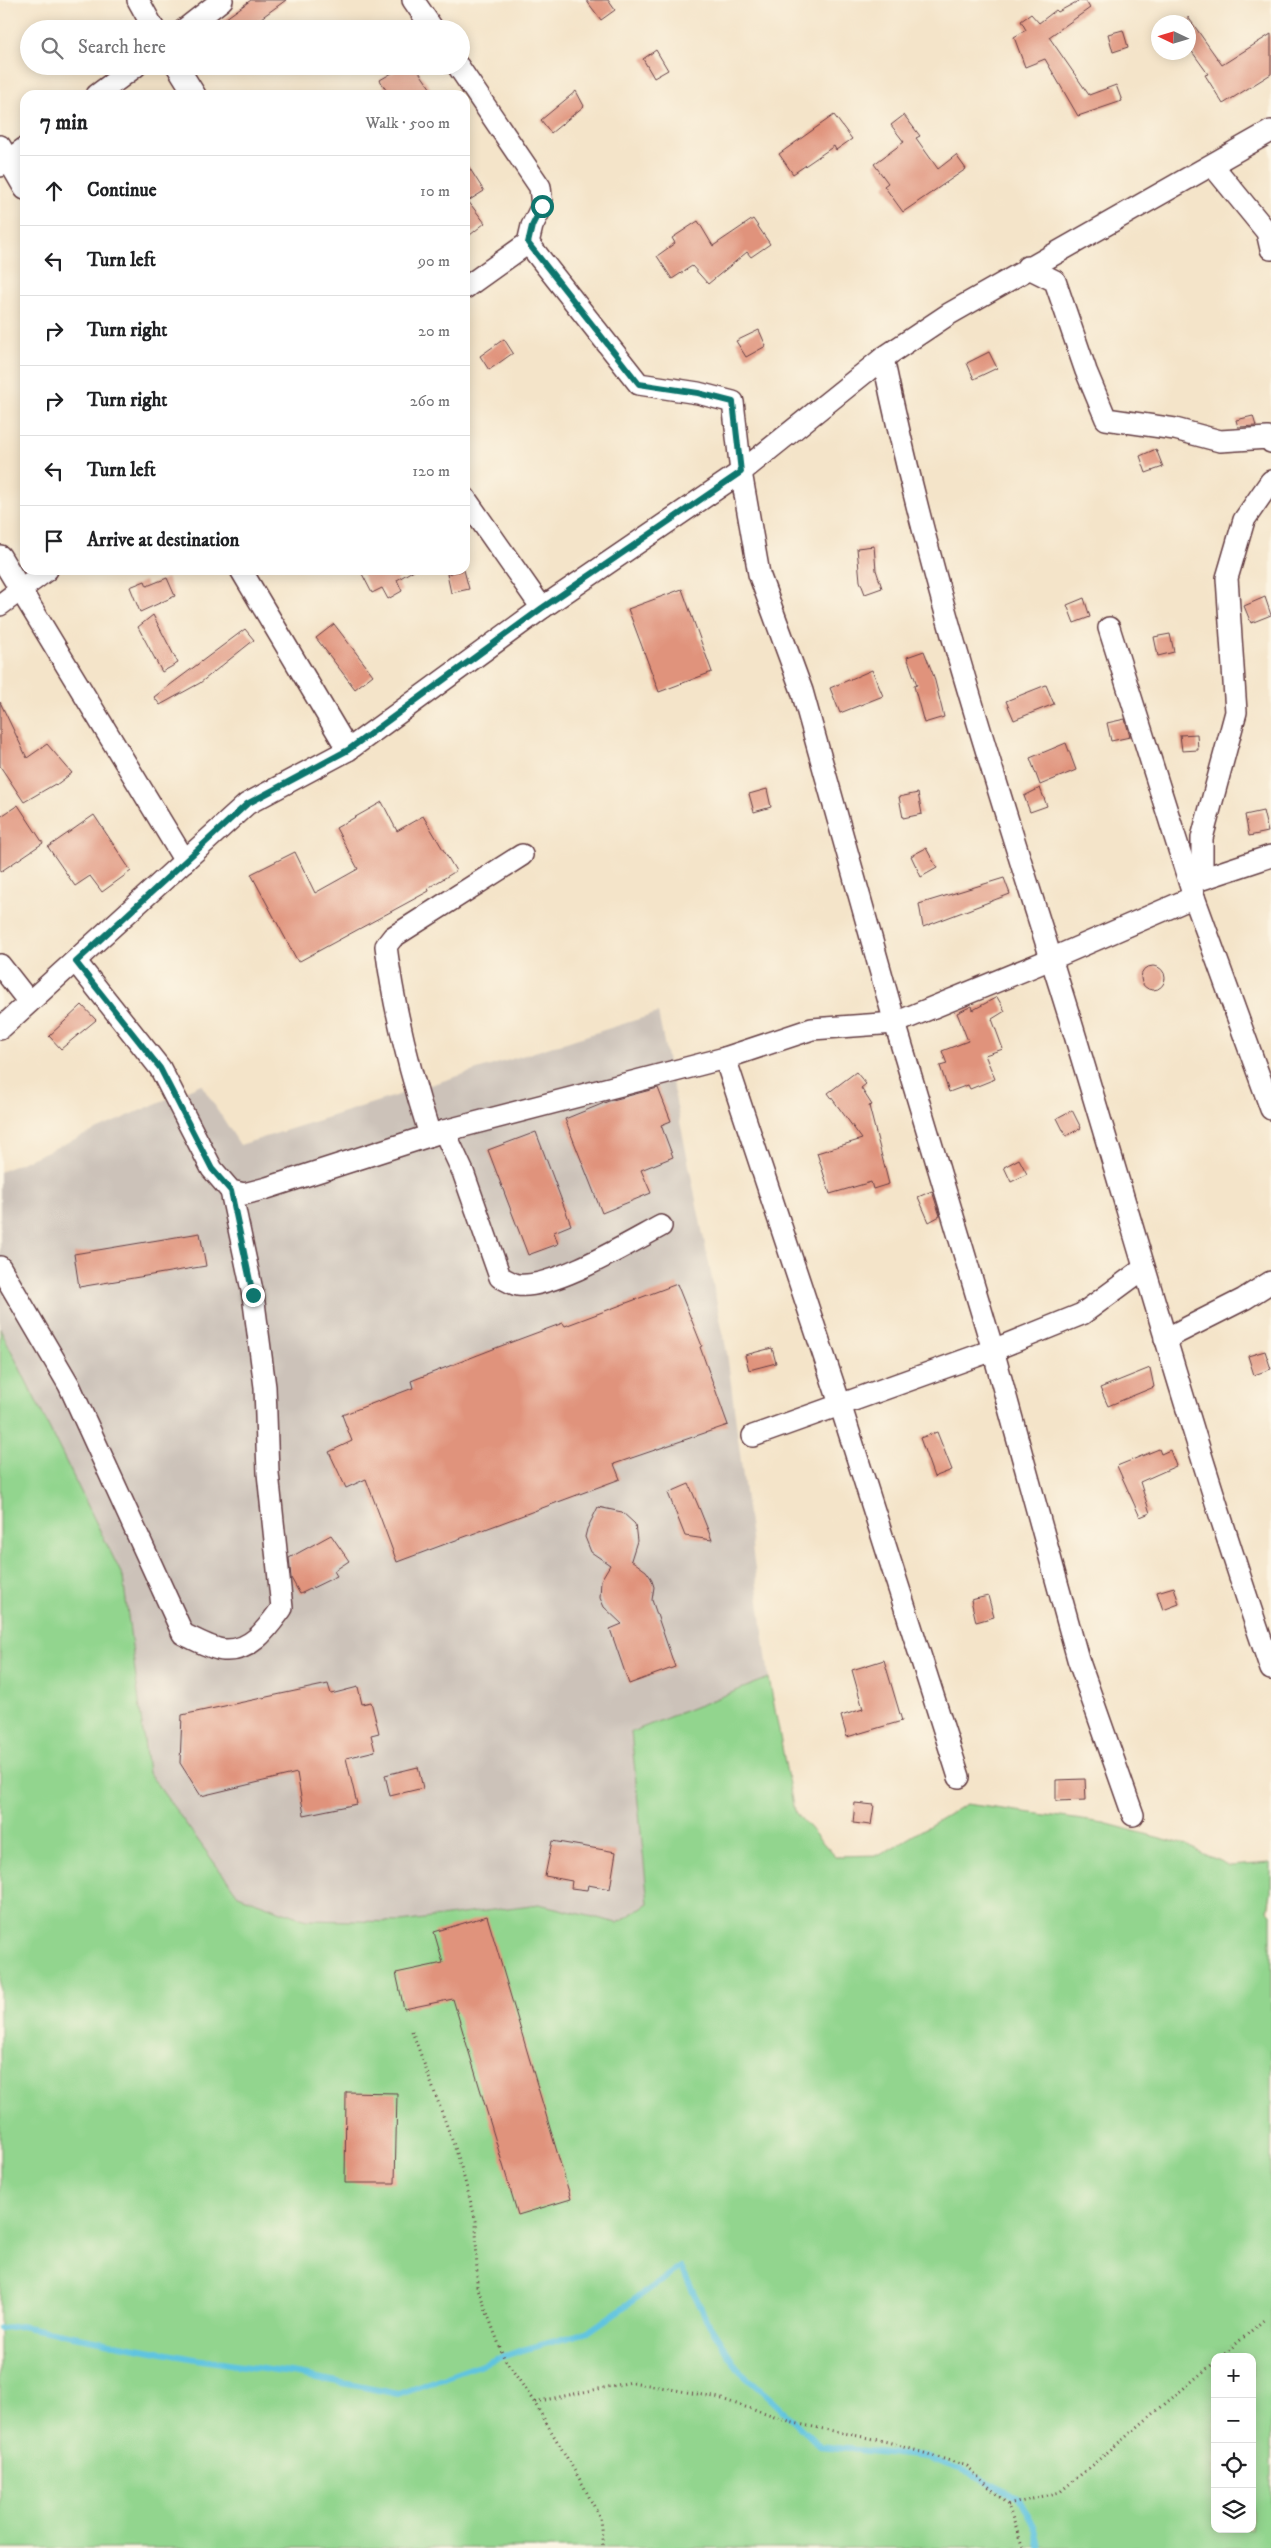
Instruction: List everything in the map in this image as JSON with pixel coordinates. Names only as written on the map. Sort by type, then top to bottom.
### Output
[{"type":"street","points":[[138,0],[149,20]]},
{"type":"street","points":[[196,20],[222,0]]},
{"type":"street","points":[[413,0],[427,20]]},
{"type":"street","points":[[104,90],[124,75]]},
{"type":"street","points":[[183,75],[193,90]]},
{"type":"street","points":[[464,75],[540,187],[542,206],[532,226],[528,243],[470,284]]},
{"type":"street","points":[[0,1029],[76,962],[247,804],[348,750],[542,608],[741,472],[883,358],[949,314],[1027,267],[1213,166],[1271,131]]},
{"type":"street","points":[[8,155],[20,179]]},
{"type":"street","points":[[1213,166],[1267,232],[1271,249]]},
{"type":"street","points":[[528,243],[639,384],[698,393],[733,402],[741,472],[759,574],[802,691],[895,1022],[993,1350],[1078,1659],[1133,1815]]},
{"type":"street","points":[[1027,267],[1054,282],[1086,371],[1106,419],[1175,429],[1220,441],[1268,438],[1271,442]]},
{"type":"street","points":[[883,358],[902,450],[935,578],[1106,1136],[1164,1339],[1271,1669]]},
{"type":"street","points":[[1271,481],[1244,520],[1227,578],[1236,712],[1202,838],[1202,878],[1271,856]]},
{"type":"street","points":[[470,505],[542,608]]},
{"type":"street","points":[[0,556],[22,589],[185,861]]},
{"type":"street","points":[[0,605],[40,575]]},
{"type":"street","points":[[244,575],[348,750]]},
{"type":"street","points":[[1109,628],[1194,897],[1271,1109]]},
{"type":"street","points":[[522,855],[393,937],[386,946],[395,1007],[408,1067],[437,1133],[463,1172],[500,1277],[517,1285],[540,1284],[596,1260],[661,1226]]},
{"type":"street","points":[[231,1191],[244,1194],[267,1188],[437,1133],[725,1058],[812,1029],[895,1022],[1051,959],[1194,897]]},
{"type":"street","points":[[0,1268],[69,1385],[183,1634],[223,1650],[237,1649],[262,1636],[282,1608],[268,1473],[265,1387],[253,1295],[231,1191],[212,1169],[160,1068],[76,962]]},
{"type":"street","points":[[0,965],[29,1002]]},
{"type":"street","points":[[725,1058],[840,1404],[959,1777]]},
{"type":"street","points":[[753,1436],[993,1350],[1082,1314],[1143,1269]]},
{"type":"street","points":[[1164,1339],[1244,1299],[1271,1282]]},
{"type":"path","points":[[412,2031],[458,2156],[476,2222],[477,2286],[504,2358],[534,2402],[583,2485],[600,2518],[603,2548]]},
{"type":"path","points":[[1226,2353],[1266,2318]]},
{"type":"path","points":[[1008,2505],[1060,2492],[1211,2365]]},
{"type":"path","points":[[534,2402],[632,2382],[720,2398],[789,2422],[888,2442],[967,2466],[1008,2505],[1023,2548]]},
{"type":"shaded area","points":[[658,1013],[727,1353],[769,1678],[631,1732],[648,1903],[618,1923],[539,1904],[401,1922],[306,1920],[238,1895],[148,1772],[123,1577],[0,1328],[0,1172],[201,1084],[240,1145]]},
{"type":"green space","points":[[0,1328],[123,1577],[148,1772],[238,1895],[306,1920],[401,1922],[539,1904],[618,1923],[648,1903],[631,1732],[769,1678],[794,1811],[835,1856],[880,1855],[966,1804],[1104,1823],[1183,1844],[1230,1866],[1271,1863],[1271,1893],[1268,1910],[1271,1913],[1271,2548],[0,2548]]},
{"type":"building","points":[[251,0],[286,0],[258,20],[223,20]]},
{"type":"building","points":[[586,0],[608,0],[615,10],[601,20]]},
{"type":"building","points":[[1080,0],[1085,0],[1090,8],[1049,37],[1089,95],[1116,85],[1122,101],[1078,116],[1045,59],[1025,67],[1014,37],[1026,30],[1021,21],[1031,14],[1039,23],[1056,10],[1058,12]]},
{"type":"building","points":[[1196,28],[1222,65],[1271,34],[1271,74],[1223,104],[1205,75],[1208,74],[1196,57]]},
{"type":"building","points":[[1123,30],[1128,47],[1113,52],[1108,34]]},
{"type":"building","points":[[656,50],[668,70],[654,78],[643,59]]},
{"type":"building","points":[[389,75],[421,75],[432,90],[386,90],[380,80]]},
{"type":"building","points":[[576,91],[584,106],[551,133],[541,120]]},
{"type":"building","points":[[834,115],[852,139],[836,150],[834,146],[793,174],[779,154]]},
{"type":"building","points":[[904,115],[920,136],[916,138],[938,169],[956,155],[966,169],[903,212],[884,186],[888,183],[874,164],[904,142],[891,125]]},
{"type":"building","points":[[470,169],[484,191],[470,200]]},
{"type":"building","points":[[470,204],[485,223],[470,235]]},
{"type":"building","points":[[753,219],[770,244],[751,257],[747,252],[708,284],[692,266],[672,279],[657,256],[675,243],[672,238],[698,221],[713,246]]},
{"type":"building","points":[[759,330],[766,346],[746,357],[736,341]]},
{"type":"building","points":[[504,339],[513,353],[489,370],[480,356]]},
{"type":"building","points":[[989,352],[997,368],[974,379],[967,363]]},
{"type":"building","points":[[1253,416],[1256,426],[1238,427],[1236,420]]},
{"type":"building","points":[[1156,449],[1163,467],[1146,473],[1140,456]]},
{"type":"building","points":[[874,546],[876,570],[882,588],[865,594],[860,581],[857,548]]},
{"type":"building","points":[[363,575],[406,575],[397,580],[402,591],[388,599],[382,588],[372,593]]},
{"type":"building","points":[[447,575],[465,575],[469,589],[451,593]]},
{"type":"building","points":[[167,578],[175,596],[140,612],[130,587],[145,581],[147,586]]},
{"type":"building","points":[[682,589],[712,672],[659,692],[628,609]]},
{"type":"building","points":[[1265,597],[1271,615],[1251,623],[1244,606]]},
{"type":"building","points":[[1084,598],[1090,617],[1074,623],[1067,605]]},
{"type":"building","points":[[153,615],[178,663],[162,672],[138,627]]},
{"type":"building","points":[[334,624],[373,675],[355,689],[316,638]]},
{"type":"building","points":[[245,629],[254,640],[200,683],[160,705],[154,697]]},
{"type":"building","points":[[1170,634],[1174,652],[1158,656],[1154,637]]},
{"type":"building","points":[[924,651],[934,677],[944,717],[924,723],[914,686],[917,685],[907,657]]},
{"type":"building","points":[[872,670],[883,696],[840,713],[830,688]]},
{"type":"building","points":[[1046,685],[1054,704],[1014,720],[1006,701]]},
{"type":"building","points":[[0,702],[27,758],[47,744],[72,773],[56,785],[24,802],[0,766]]},
{"type":"building","points":[[1125,719],[1130,737],[1111,741],[1107,723]]},
{"type":"building","points":[[1197,734],[1198,750],[1182,751],[1180,735]]},
{"type":"building","points":[[1066,743],[1076,770],[1040,785],[1030,758]]},
{"type":"building","points":[[1040,788],[1047,806],[1030,812],[1024,796]]},
{"type":"building","points":[[767,789],[771,807],[754,812],[749,794]]},
{"type":"building","points":[[918,793],[922,814],[903,818],[899,797]]},
{"type":"building","points":[[382,802],[397,831],[423,816],[456,871],[428,888],[429,891],[298,962],[251,874],[295,852],[315,893],[358,869],[336,828]]},
{"type":"building","points":[[18,805],[43,843],[0,872],[0,817]]},
{"type":"building","points":[[1263,811],[1268,832],[1249,836],[1245,815]]},
{"type":"building","points":[[94,815],[131,871],[102,892],[90,876],[75,886],[48,847]]},
{"type":"building","points":[[926,848],[937,868],[921,877],[911,856]]},
{"type":"building","points":[[1004,878],[1010,894],[923,927],[919,904]]},
{"type":"building","points":[[1153,966],[1158,967],[1164,973],[1164,983],[1158,989],[1153,990],[1148,989],[1142,983],[1141,978],[1142,973],[1148,967]]},
{"type":"building","points":[[997,997],[1005,1011],[992,1019],[1003,1049],[985,1055],[995,1079],[970,1089],[968,1085],[949,1092],[940,1066],[947,1064],[942,1051],[968,1041],[957,1013],[972,1006],[973,1010]]},
{"type":"building","points":[[82,1005],[96,1020],[61,1049],[49,1036]]},
{"type":"building","points":[[856,1072],[866,1084],[861,1088],[872,1105],[869,1106],[889,1184],[873,1189],[871,1182],[830,1194],[817,1153],[862,1139],[828,1093]]},
{"type":"building","points":[[658,1088],[671,1121],[661,1125],[673,1157],[641,1170],[651,1193],[602,1213],[565,1119],[609,1101]]},
{"type":"building","points":[[1072,1110],[1081,1128],[1066,1136],[1057,1118]]},
{"type":"building","points":[[536,1132],[571,1225],[554,1232],[558,1244],[528,1255],[488,1150]]},
{"type":"building","points":[[1019,1159],[1027,1174],[1011,1182],[1004,1167]]},
{"type":"building","points":[[932,1191],[940,1216],[929,1222],[918,1197]]},
{"type":"building","points":[[200,1233],[206,1266],[79,1287],[74,1254]]},
{"type":"building","points":[[677,1284],[702,1346],[700,1347],[728,1425],[614,1464],[620,1479],[397,1562],[366,1479],[346,1488],[329,1452],[352,1441],[342,1415],[413,1388],[411,1381],[563,1323],[565,1326]]},
{"type":"building","points":[[772,1348],[776,1363],[749,1370],[745,1355]]},
{"type":"building","points":[[1265,1351],[1271,1369],[1254,1375],[1248,1356]]},
{"type":"building","points":[[1150,1368],[1154,1387],[1108,1406],[1100,1388]]},
{"type":"building","points":[[937,1432],[952,1470],[934,1477],[920,1438]]},
{"type":"building","points":[[1159,1449],[1161,1454],[1170,1450],[1176,1466],[1140,1482],[1150,1513],[1140,1517],[1117,1466]]},
{"type":"building","points":[[689,1484],[712,1540],[685,1536],[668,1493]]},
{"type":"building","points":[[598,1507],[622,1512],[635,1524],[637,1541],[631,1560],[646,1571],[651,1578],[654,1587],[652,1600],[675,1667],[629,1684],[610,1629],[622,1624],[604,1607],[600,1598],[601,1580],[610,1565],[591,1552],[585,1537]]},
{"type":"building","points":[[331,1535],[349,1561],[334,1571],[337,1576],[300,1594],[291,1578],[289,1558]]},
{"type":"building","points":[[1174,1587],[1179,1604],[1163,1610],[1157,1592]]},
{"type":"building","points":[[988,1596],[994,1617],[976,1622],[971,1600]]},
{"type":"building","points":[[884,1660],[902,1721],[847,1737],[841,1716],[863,1709],[852,1670]]},
{"type":"building","points":[[328,1684],[331,1694],[358,1687],[362,1704],[371,1702],[379,1733],[371,1735],[375,1751],[346,1758],[357,1804],[304,1815],[297,1773],[201,1796],[180,1763],[182,1715]]},
{"type":"building","points":[[418,1767],[423,1788],[390,1796],[385,1775]]},
{"type":"building","points":[[1085,1779],[1086,1800],[1056,1801],[1056,1780]]},
{"type":"building","points":[[855,1803],[874,1805],[871,1825],[853,1823]]},
{"type":"building","points":[[552,1841],[616,1852],[610,1889],[588,1885],[587,1890],[571,1888],[572,1881],[545,1876]]},
{"type":"building","points":[[487,1916],[571,2199],[518,2215],[453,1999],[404,2009],[396,1973],[443,1963],[434,1932]]},
{"type":"building","points":[[346,2092],[397,2093],[395,2183],[345,2183]]},
{"type":"waterway","points":[[0,2328],[20,2326],[195,2359],[297,2374],[398,2394],[519,2351],[588,2332],[681,2267],[709,2324],[740,2372],[819,2446],[925,2457],[971,2473],[1019,2498],[1035,2529],[1039,2548]]},
{"type":"route","points":[[253,1295],[231,1191],[212,1169],[160,1068],[76,962],[247,804],[348,750],[542,608],[741,472],[733,402],[698,393],[639,384],[528,243],[532,226],[542,206]]}]
